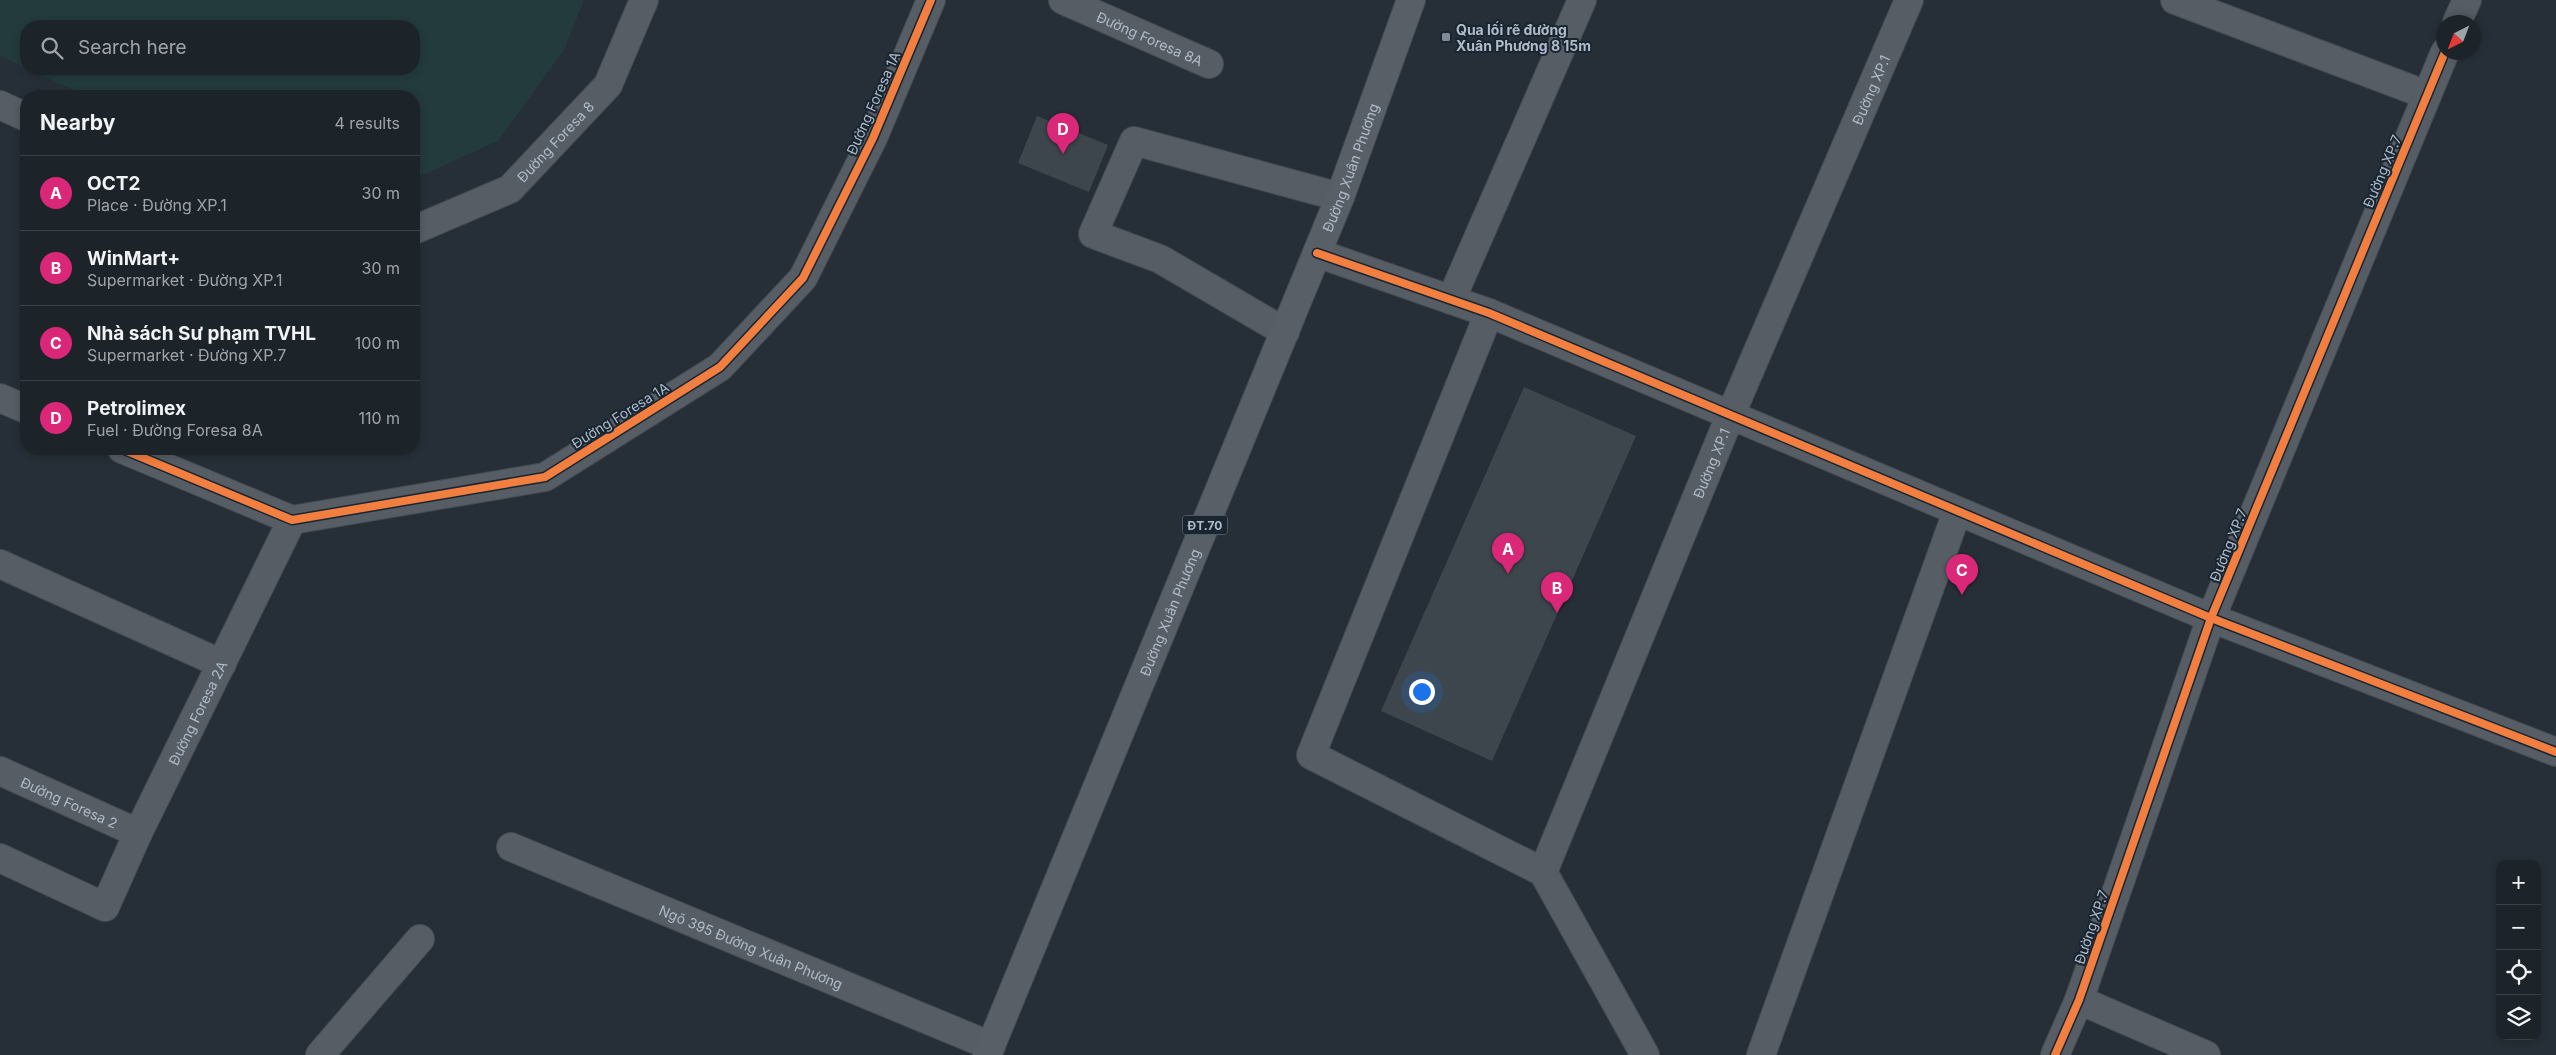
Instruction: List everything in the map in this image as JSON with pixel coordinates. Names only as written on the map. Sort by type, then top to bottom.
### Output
[{"type":"main road","name":"Đường Xuân Phương","points":[[989,1051],[1340,197],[1411,0]]},
{"type":"street","name":"Đường Foresa 8","points":[[420,227],[510,189],[608,85],[644,0]]},
{"type":"street","name":"Đường Foresa 1A","points":[[292,520],[545,477],[720,367],[803,278],[873,138],[931,0]]},
{"type":"street","name":"Đường Foresa 8A","points":[[1063,0],[1209,64]]},
{"type":"street","points":[[1451,300],[1582,0]]},
{"type":"street","name":"Đường XP.1","points":[[1543,872],[1730,416],[1909,0]]},
{"type":"street","points":[[2461,15],[2467,0]]},
{"type":"street","points":[[2185,2],[2427,95]]},
{"type":"street","name":"Đường XP.7","points":[[2055,1055],[2079,1000],[2211,618],[2442,60]]},
{"type":"street","points":[[0,105],[20,114]]},
{"type":"street","points":[[1285,332],[1160,259],[1093,234],[1134,141],[1340,197]]},
{"type":"street","points":[[1317,253],[1489,313],[2211,618],[2556,752]]},
{"type":"street","points":[[1489,313],[1311,755],[1543,872],[1645,1055]]},
{"type":"street","points":[[0,398],[20,406]]},
{"type":"street","points":[[136,455],[292,520]]},
{"type":"street","points":[[1761,1055],[1957,512]]},
{"type":"street","name":"Đường Foresa 2A","points":[[0,858],[105,907],[138,833],[292,520]]},
{"type":"street","points":[[0,564],[222,664]]},
{"type":"street","name":"Đường Foresa 2","points":[[0,771],[138,833]]},
{"type":"street","name":"Ngõ 395 Đường Xuân Phương","points":[[511,847],[989,1051]]},
{"type":"street","points":[[320,1055],[420,939]]},
{"type":"street","points":[[2079,1000],[2206,1055]]},
{"type":"green space","points":[[0,0],[584,0],[564,50],[498,141],[420,176],[420,90],[74,90],[40,75],[420,75],[420,20],[20,20],[20,65],[0,56]]},
{"type":"building","points":[[1037,116],[1108,145],[1089,192],[1018,163]]},
{"type":"building","points":[[1524,387],[1636,436],[1492,761],[1381,711]]},
{"type":"cycle path","points":[[136,455],[292,520],[545,477],[720,367],[803,278],[873,138],[931,0]]},
{"type":"cycle path","points":[[2055,1055],[2079,1000],[2211,618],[2442,60]]},
{"type":"cycle path","points":[[1317,253],[1489,313],[2211,618],[2556,752]]},
{"type":"place","name":"Qua lối rẽ đường Xuân Phương 8 15m","points":[[1446,37]]},
{"type":"place","name":"Petrolimex","points":[[1063,154]]},
{"type":"place","name":"OCT2","points":[[1508,574]]},
{"type":"place","name":"Nhà sách Sư phạm TVHL","points":[[1962,595]]},
{"type":"place","name":"WinMart+","points":[[1557,613]]}]
